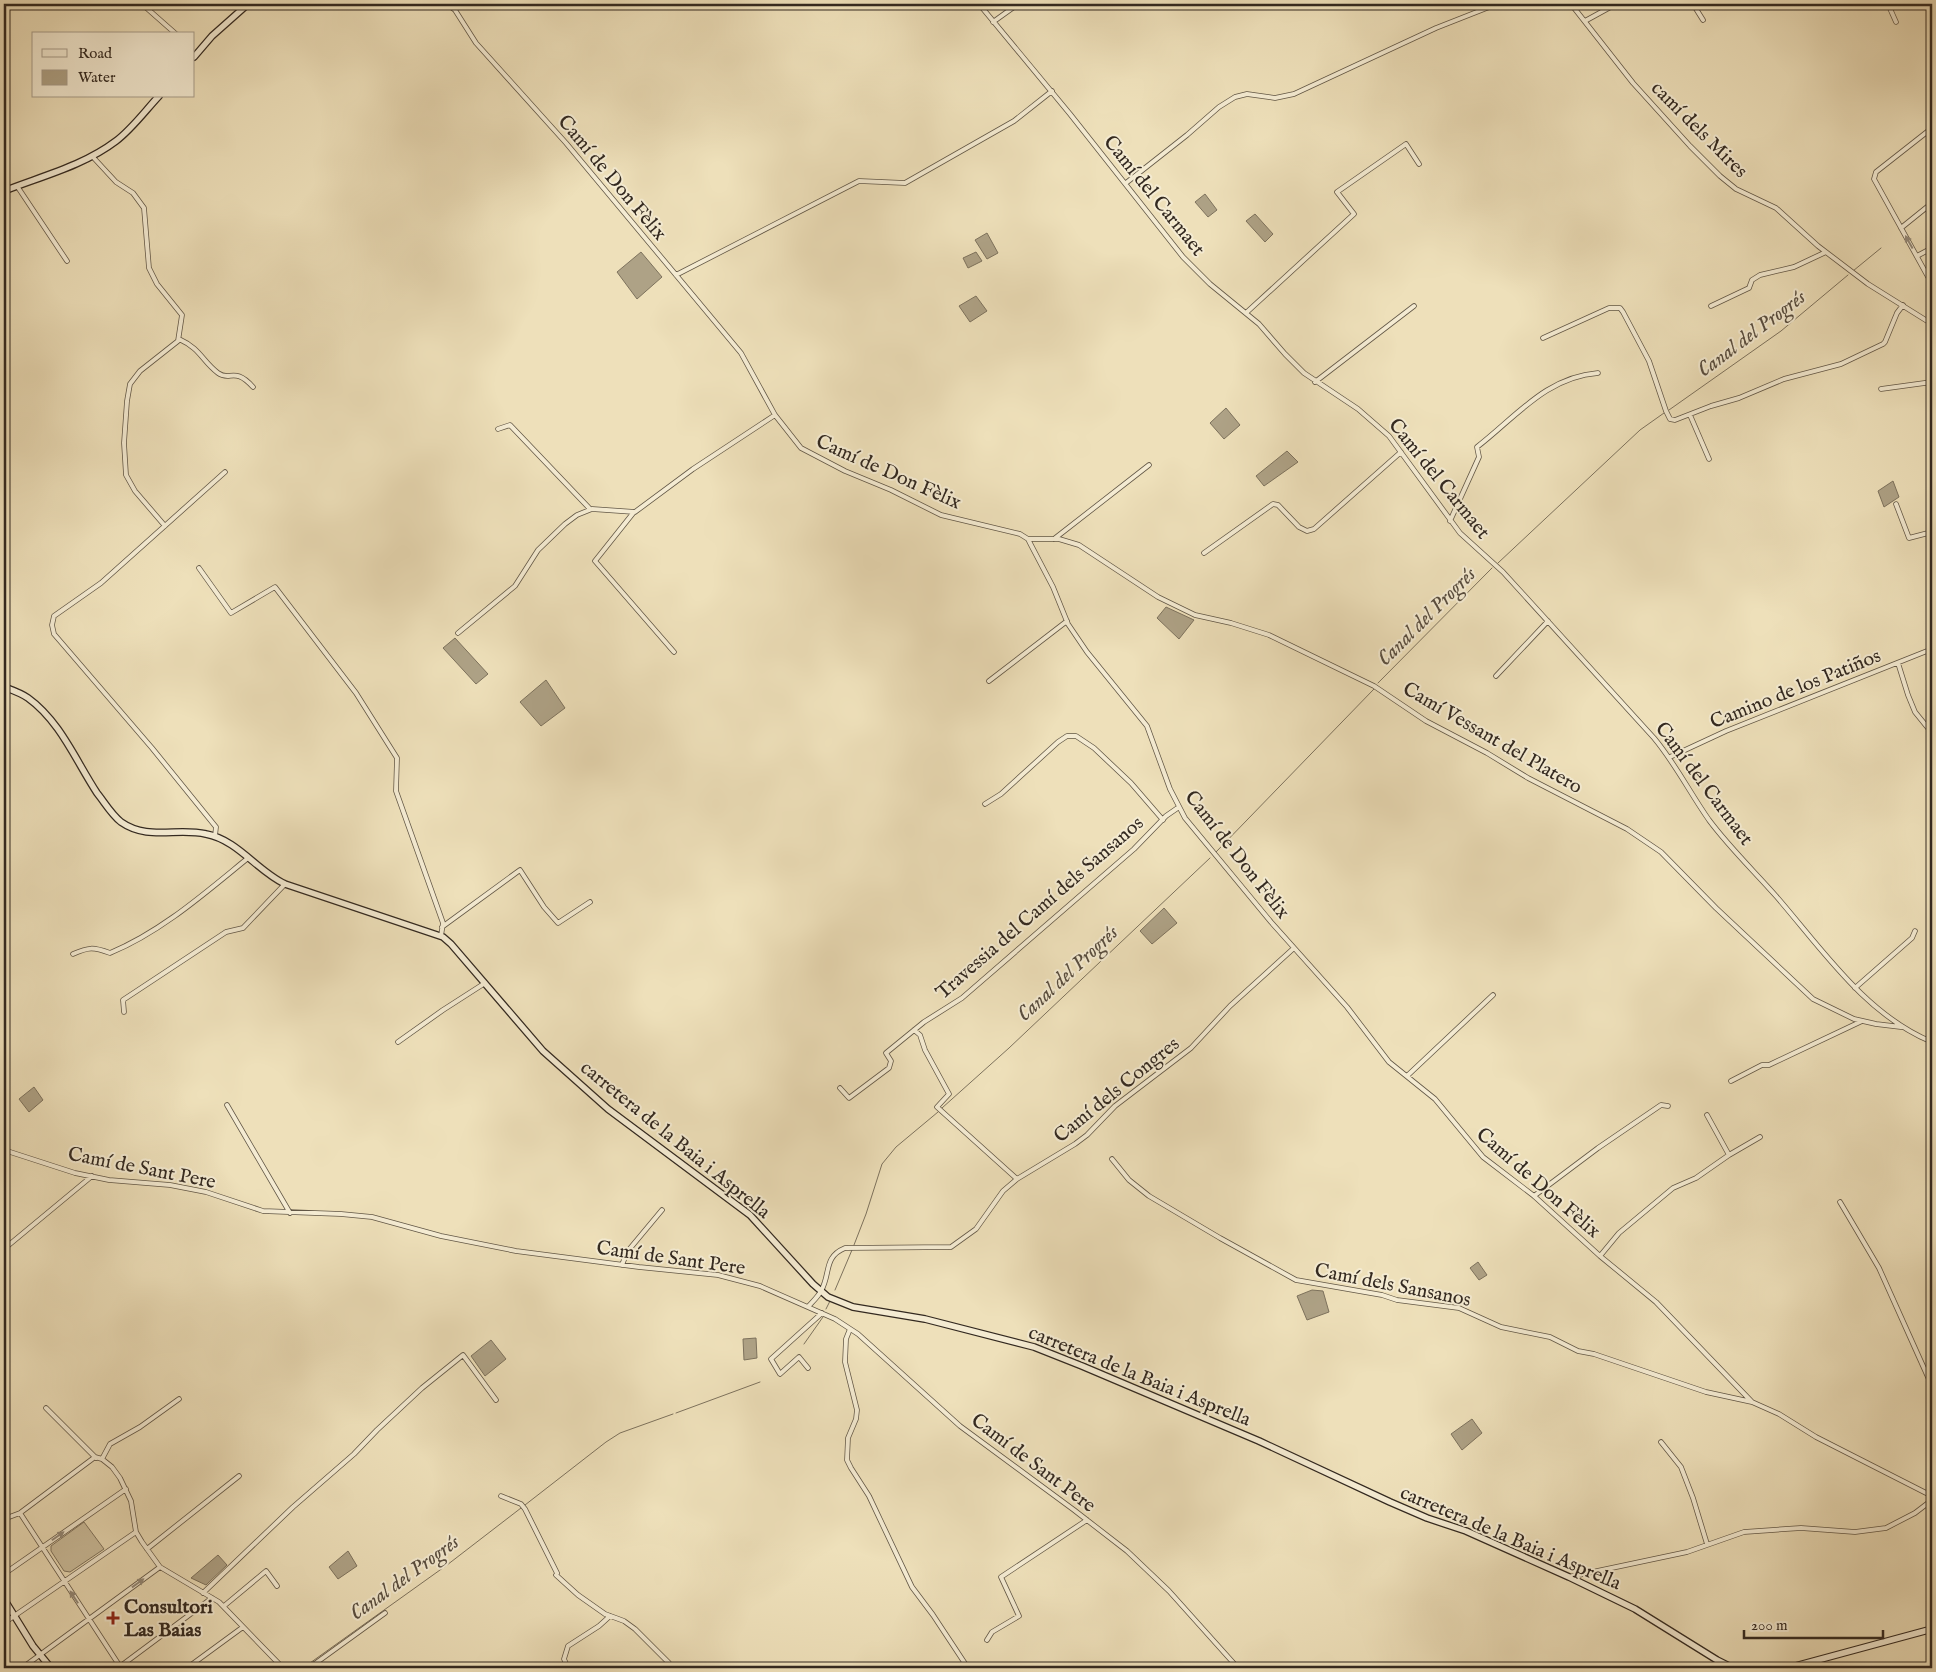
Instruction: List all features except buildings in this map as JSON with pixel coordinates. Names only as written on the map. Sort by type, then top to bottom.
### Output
[{"type":"main road","points":[[195,53],[248,4]]},
{"type":"main road","points":[[4,191],[92,156],[118,140],[157,98]]},
{"type":"main road","name":"carretera de la Baia i Asprella","points":[[4,687],[26,697],[52,721],[111,813],[121,822],[146,833],[203,833],[215,836],[238,849],[266,874],[285,884],[441,936],[451,944],[543,1051],[594,1098],[750,1215],[821,1292],[838,1302],[854,1307],[925,1319],[1034,1347],[1059,1357],[1259,1441],[1398,1506],[1466,1531],[1569,1577],[1635,1609],[1733,1668]]},
{"type":"main road","points":[[4,1600],[40,1655],[51,1668]]},
{"type":"main road","points":[[1788,1668],[1932,1629]]},
{"type":"street","points":[[142,4],[174,32]]},
{"type":"street","name":"Camí de Don Fèlix","points":[[447,4],[455,10],[476,43],[566,143],[741,353],[775,415],[801,448],[845,471],[891,490],[940,515],[1020,534],[1028,539],[1067,621],[1088,652],[1147,726],[1170,790],[1185,818],[1294,948],[1347,1007],[1389,1062],[1435,1099],[1483,1157],[1534,1196],[1600,1256],[1656,1302],[1752,1402],[1779,1414],[1816,1437],[1932,1498]]},
{"type":"street","name":"Camí del Carmaet","points":[[979,4],[1052,91],[1126,183],[1166,237],[1188,262],[1210,284],[1247,312],[1293,362],[1315,382],[1365,414],[1389,436],[1460,533],[1503,572],[1670,757],[1696,801],[1725,840],[1855,988],[1886,1017],[1903,1028],[1932,1042]]},
{"type":"street","points":[[993,22],[1018,4]]},
{"type":"street","points":[[1126,183],[1219,107],[1236,97],[1247,94],[1274,98],[1294,94],[1436,28],[1497,4]]},
{"type":"street","name":"camí dels Mires","points":[[1571,4],[1633,83],[1720,176],[1736,189],[1776,208],[1852,272],[1932,324]]},
{"type":"street","points":[[1584,21],[1616,4]]},
{"type":"street","points":[[1693,4],[1703,20]]},
{"type":"street","points":[[1888,4],[1896,22]]},
{"type":"street","points":[[676,275],[859,181],[905,183],[1014,121],[1052,91]]},
{"type":"street","points":[[1932,128],[1876,172],[1874,176],[1932,284]]},
{"type":"street","points":[[1247,312],[1354,214],[1337,192],[1406,144],[1419,164]]},
{"type":"street","points":[[92,156],[116,182],[133,193],[144,208],[150,268],[157,284],[182,314],[178,341],[140,371],[130,384],[127,401],[124,443],[126,475],[135,491],[165,526]]},
{"type":"street","points":[[18,186],[67,261]]},
{"type":"street","points":[[1901,228],[1932,203]]},
{"type":"street","points":[[1917,256],[1932,248]]},
{"type":"street","points":[[1711,306],[1750,288],[1752,280],[1760,275],[1794,267],[1826,252]]},
{"type":"street","points":[[1542,338],[1610,308],[1620,308],[1649,361],[1666,411],[1670,419],[1674,420],[1739,398],[1784,379],[1841,364],[1883,344],[1897,313],[1903,305]]},
{"type":"street","points":[[1315,382],[1414,306]]},
{"type":"street","points":[[179,339],[195,348],[219,374],[227,376],[239,374],[252,387]]},
{"type":"street","points":[[1450,521],[1479,457],[1477,447],[1535,397],[1580,374],[1598,373]]},
{"type":"street","points":[[1881,389],[1932,382]]},
{"type":"street","points":[[674,652],[595,561],[635,512],[693,469],[775,415]]},
{"type":"street","points":[[1690,415],[1710,458]]},
{"type":"street","points":[[498,429],[510,425],[590,509]]},
{"type":"street","points":[[1204,553],[1274,504],[1278,504],[1299,526],[1307,531],[1314,529],[1402,452]]},
{"type":"street","points":[[1054,539],[1149,465]]},
{"type":"street","points":[[215,836],[216,827],[152,748],[54,634],[52,625],[54,616],[101,583],[225,472]]},
{"type":"street","points":[[1896,504],[1909,538],[1932,532]]},
{"type":"street","points":[[458,632],[515,586],[538,550],[576,515],[590,509],[635,512]]},
{"type":"street","name":"Camí Vessant del Platero","points":[[1028,539],[1054,539],[1079,545],[1158,598],[1195,615],[1233,624],[1270,636],[1374,686],[1426,721],[1487,753],[1512,769],[1628,829],[1661,852],[1716,908],[1813,999],[1862,1021],[1903,1028]]},
{"type":"street","points":[[199,568],[230,613],[275,587],[356,692],[397,758],[396,791],[443,924],[441,936]]},
{"type":"street","points":[[989,681],[1067,621]]},
{"type":"street","points":[[1496,676],[1548,621]]},
{"type":"street","name":"Camino de los Patiños","points":[[1670,757],[1726,732],[1932,649]]},
{"type":"street","points":[[1898,663],[1915,712],[1932,733]]},
{"type":"street","points":[[985,804],[1001,794],[1058,742],[1067,736],[1076,736],[1094,748],[1115,767],[1162,820]]},
{"type":"street","name":"Travessia del Camí dels Sansanos","points":[[840,1088],[849,1098],[889,1068],[891,1061],[886,1053],[914,1030],[962,998],[1134,849],[1162,820],[1179,807]]},
{"type":"street","points":[[74,954],[88,948],[97,948],[110,953],[123,947],[162,924],[248,858]]},
{"type":"street","points":[[442,927],[520,870],[544,907],[558,923],[590,902]]},
{"type":"street","points":[[124,1012],[123,1000],[226,932],[243,928],[285,884]]},
{"type":"street","points":[[1855,988],[1912,938],[1915,931]]},
{"type":"street","name":"Camí dels Congres","points":[[808,1306],[821,1292],[829,1264],[837,1251],[846,1248],[951,1248],[976,1229],[1003,1192],[1017,1179],[1087,1135],[1114,1106],[1191,1048],[1230,1006],[1294,948]]},
{"type":"street","points":[[398,1042],[485,983]]},
{"type":"street","points":[[1408,1076],[1493,995]]},
{"type":"street","points":[[1731,1081],[1762,1065],[1768,1065],[1862,1021]]},
{"type":"street","points":[[914,1030],[920,1035],[925,1050],[949,1094],[938,1107],[1017,1179]]},
{"type":"street","points":[[227,1105],[290,1213]]},
{"type":"street","points":[[1534,1196],[1598,1148],[1661,1105],[1668,1106]]},
{"type":"street","points":[[1707,1115],[1729,1155]]},
{"type":"street","points":[[1600,1256],[1654,1202],[1673,1188],[1696,1178],[1729,1155],[1760,1137]]},
{"type":"street","name":"Camí de Sant Pere","points":[[4,1150],[75,1173],[137,1184],[170,1186],[206,1192],[263,1211],[372,1217],[440,1236],[516,1250],[622,1265],[718,1275],[760,1286],[808,1306],[850,1328],[960,1426],[1087,1520],[1147,1569],[1189,1612],[1238,1668]]},
{"type":"street","name":"Camí dels Sansanos","points":[[1112,1160],[1129,1180],[1149,1196],[1296,1280],[1382,1295],[1397,1300],[1459,1308],[1501,1327],[1550,1337],[1578,1351],[1594,1354],[1706,1392],[1752,1402]]},
{"type":"street","points":[[4,1249],[92,1176]]},
{"type":"street","points":[[1840,1202],[1882,1275],[1932,1386]]},
{"type":"street","points":[[622,1265],[627,1252],[662,1210]]},
{"type":"street","points":[[808,1368],[799,1357],[780,1374],[771,1358],[822,1313]]},
{"type":"street","points":[[850,1328],[846,1339],[845,1362],[857,1410],[856,1419],[848,1438],[847,1460],[850,1468],[869,1496],[912,1587],[934,1615],[968,1668]]},
{"type":"street","points":[[203,1593],[293,1507],[354,1454],[422,1388],[463,1355],[496,1400]]},
{"type":"street","points":[[1926,1374],[1932,1371]]},
{"type":"street","points":[[102,1459],[110,1444],[140,1427],[179,1399]]},
{"type":"street","points":[[46,1408],[96,1458],[102,1459],[112,1467],[131,1501],[136,1532],[160,1567],[224,1606],[283,1668]]},
{"type":"street","points":[[1661,1442],[1681,1467],[1707,1544]]},
{"type":"street","points":[[4,1519],[20,1513],[96,1458]]},
{"type":"street","points":[[147,1550],[239,1476]]},
{"type":"street","points":[[4,1574],[126,1489]]},
{"type":"street","points":[[500,1496],[521,1504],[525,1509],[557,1574],[578,1595],[610,1616],[624,1621],[635,1629],[669,1663],[671,1668]]},
{"type":"street","points":[[1569,1577],[1687,1552],[1744,1532],[1801,1528],[1855,1532],[1886,1528],[1915,1513],[1932,1498]]},
{"type":"street","points":[[20,1513],[119,1668],[212,1598]]},
{"type":"street","points":[[987,1640],[992,1632],[1019,1616],[1001,1576],[1087,1520]]},
{"type":"street","points":[[4,1623],[136,1532]]},
{"type":"street","points":[[22,1668],[160,1567]]},
{"type":"street","points":[[224,1606],[266,1571],[277,1586]]},
{"type":"street","points":[[309,1668],[385,1614]]},
{"type":"street","points":[[568,1668],[564,1659],[568,1646],[599,1626],[610,1616]]},
{"type":"street","points":[[187,1668],[243,1627]]},
{"type":"street","points":[[273,1658],[277,1668]]},
{"type":"shaded area","points":[[84,1522],[104,1549],[70,1572],[64,1571],[51,1551],[51,1546]]},
{"type":"water","points":[[1205,194],[1217,210],[1208,217],[1195,202]]},
{"type":"water","points":[[1255,214],[1273,234],[1265,242],[1246,221]]},
{"type":"water","points":[[987,233],[998,253],[987,259],[975,240]]},
{"type":"water","points":[[641,252],[662,277],[637,299],[617,272]]},
{"type":"water","points":[[976,252],[982,261],[968,268],[963,258]]},
{"type":"water","points":[[976,296],[987,311],[970,322],[959,306]]},
{"type":"water","points":[[1226,408],[1240,425],[1224,439],[1210,423]]},
{"type":"water","points":[[1287,451],[1298,462],[1264,486],[1256,476]]},
{"type":"water","points":[[1893,481],[1899,497],[1884,507],[1878,491]]},
{"type":"water","points":[[1166,607],[1194,620],[1179,639],[1157,618]]},
{"type":"water","points":[[455,638],[488,674],[476,684],[443,648]]},
{"type":"water","points":[[546,680],[565,708],[541,726],[520,702]]},
{"type":"water","points":[[1164,908],[1177,923],[1152,944],[1140,931]]},
{"type":"water","points":[[34,1087],[43,1100],[29,1112],[19,1099]]},
{"type":"water","points":[[1478,1262],[1487,1275],[1479,1280],[1470,1268]]},
{"type":"water","points":[[1312,1290],[1323,1291],[1329,1312],[1307,1320],[1297,1296]]},
{"type":"water","points":[[756,1338],[757,1358],[744,1360],[743,1339]]},
{"type":"water","points":[[491,1340],[506,1359],[485,1376],[471,1356]]},
{"type":"water","points":[[1472,1419],[1482,1433],[1462,1450],[1451,1434]]},
{"type":"water","points":[[348,1551],[357,1566],[338,1579],[329,1567]]},
{"type":"water","points":[[218,1555],[227,1565],[206,1585],[191,1578]]},
{"type":"waterway","name":"Canal del Progrés","points":[[1853,271],[1881,248]]},
{"type":"waterway","name":"Canal del Progrés","points":[[1669,410],[1781,331],[1848,275]]},
{"type":"waterway","name":"Canal del Progrés","points":[[1498,563],[1640,430],[1664,413]]},
{"type":"waterway","name":"Canal del Progrés","points":[[1378,683],[1492,568]]},
{"type":"waterway","name":"Canal del Progrés","points":[[1216,852],[1374,689]]},
{"type":"waterway","name":"Canal del Progrés","points":[[942,1108],[1009,1048],[1210,858]]},
{"type":"waterway","name":"Canal del Progrés","points":[[854,1245],[882,1164],[896,1147],[938,1112]]},
{"type":"waterway","name":"Canal del Progrés","points":[[835,1290],[852,1250]]},
{"type":"waterway","name":"Canal del Progrés","points":[[826,1309],[830,1301]]},
{"type":"waterway","name":"Canal del Progrés","points":[[804,1344],[823,1317]]},
{"type":"waterway","name":"Canal del Progrés","points":[[676,1413],[760,1382]]},
{"type":"waterway","name":"Canal del Progrés","points":[[525,1505],[620,1433],[673,1414]]},
{"type":"waterway","name":"Canal del Progrés","points":[[303,1668],[447,1565],[521,1508]]},
{"type":"place","name":"Consultori Las Baias","points":[[113,1618]]}]
